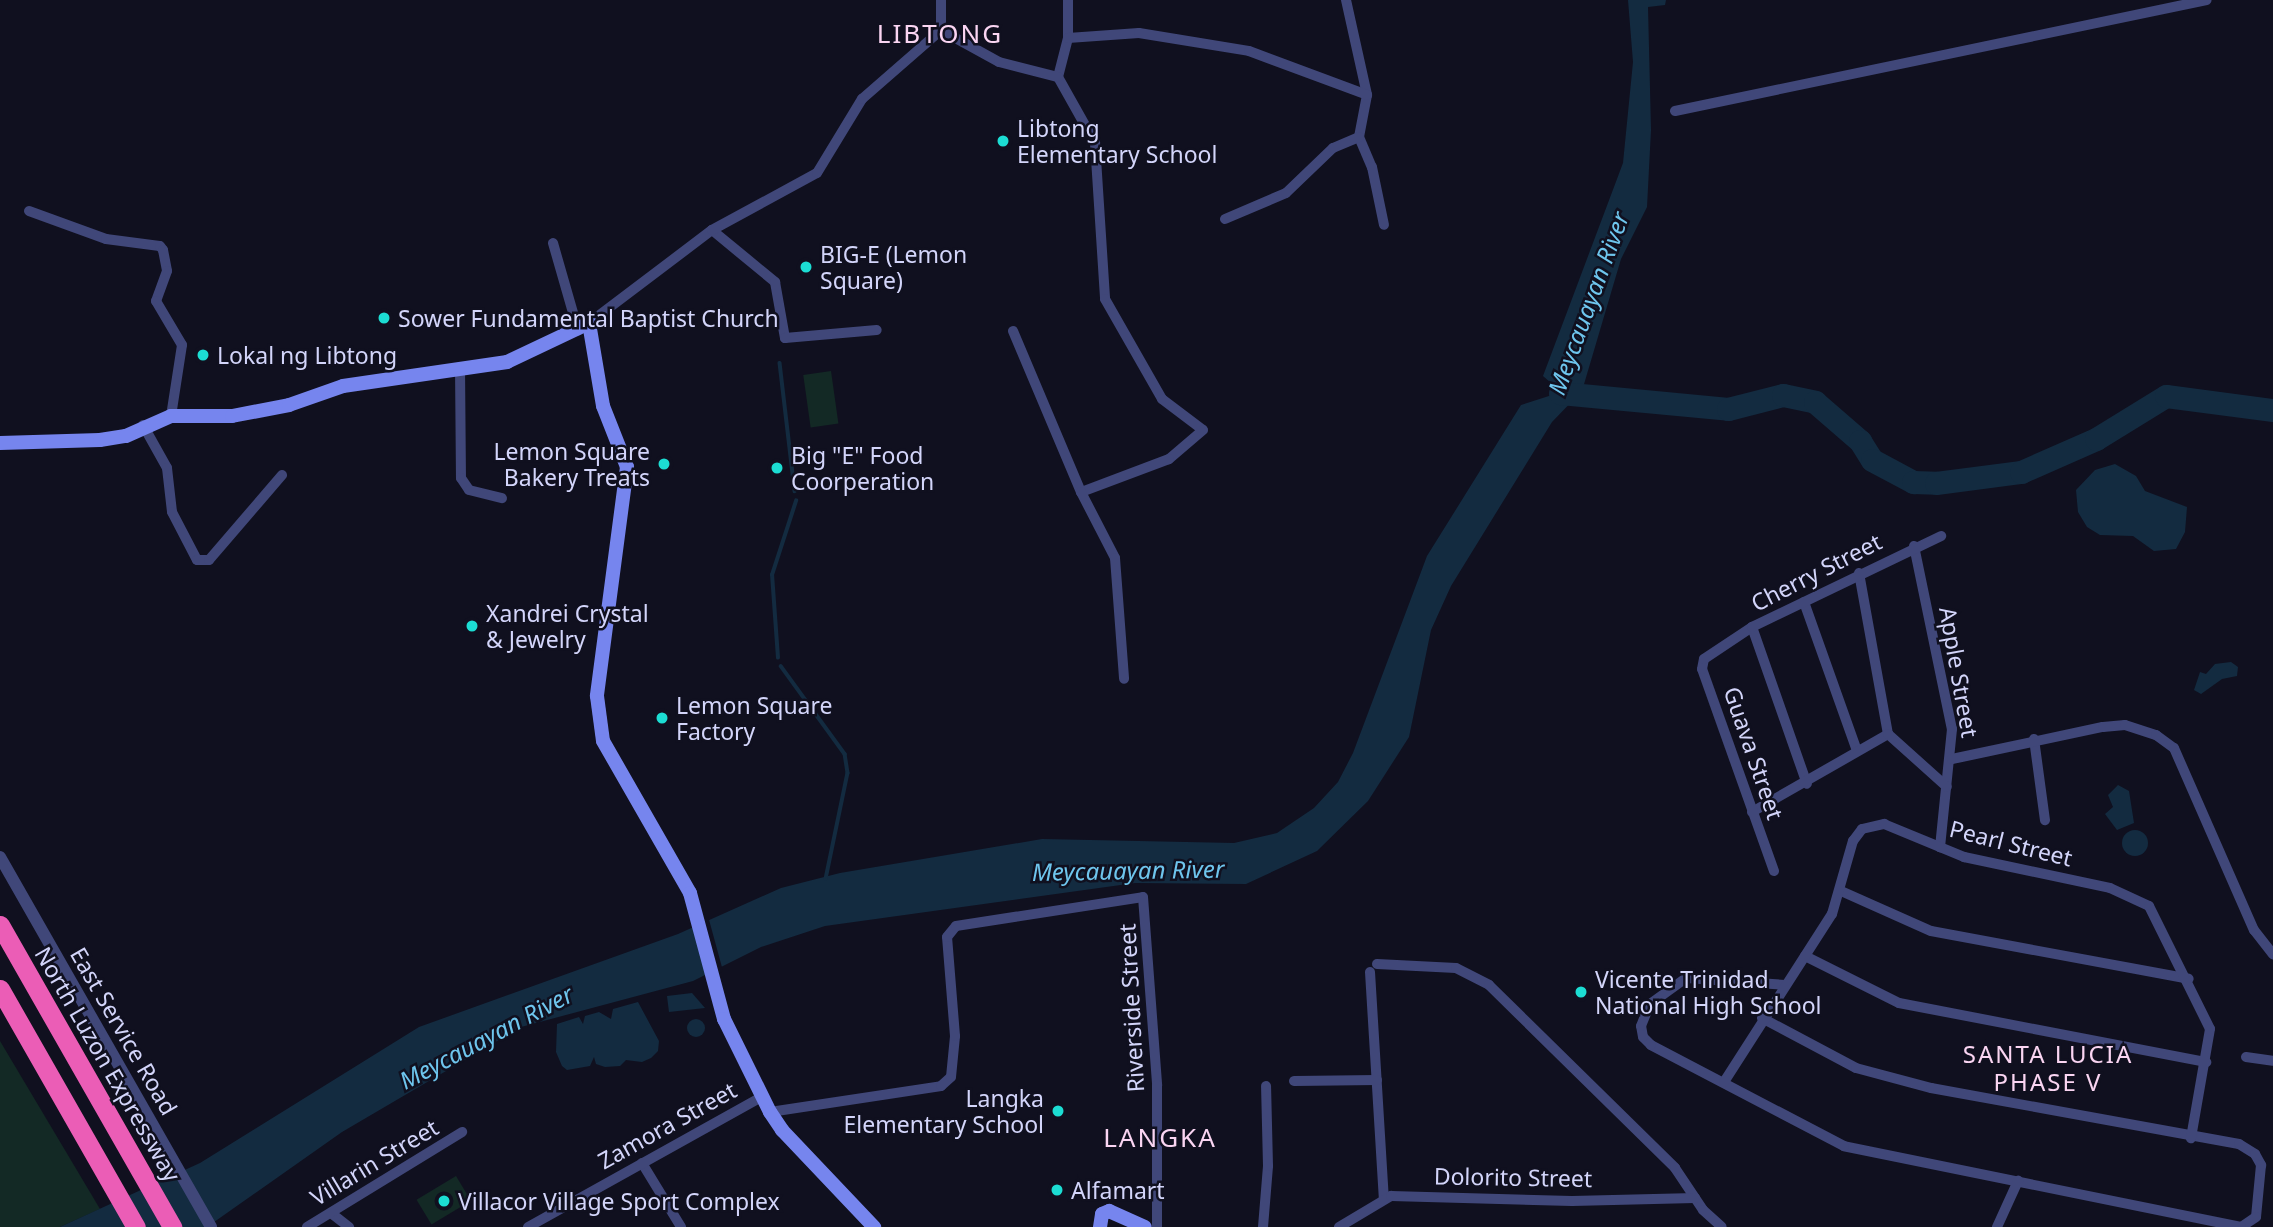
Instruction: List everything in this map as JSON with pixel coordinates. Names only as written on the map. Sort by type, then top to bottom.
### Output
[{"type":"highway","name":"North Luzon Expressway","points":[[0,925],[172,1227]]},
{"type":"highway","points":[[0,989],[136,1227]]},
{"type":"main road","points":[[0,443],[100,440],[126,436],[143,425],[171,416],[232,416],[289,405],[343,386],[508,362],[584,326],[603,406],[627,467],[597,723],[699,916],[731,1037],[771,1112],[782,1130],[874,1227]]},
{"type":"main road","points":[[1100,1227],[1102,1214],[1108,1210],[1145,1227]]},
{"type":"street","points":[[553,243],[584,326],[712,230],[817,173],[862,99],[941,30],[941,0]]},
{"type":"street","points":[[1068,0],[1068,38],[1058,76],[1095,143],[1105,299],[1162,399],[1203,430],[1169,459],[1081,492]]},
{"type":"street","points":[[1346,0],[1367,94],[1359,137],[1372,167],[1384,225]]},
{"type":"street","points":[[1675,111],[2207,0]]},
{"type":"street","points":[[941,30],[999,62],[1058,76]]},
{"type":"street","points":[[1068,38],[1139,33],[1249,51],[1367,94]]},
{"type":"street","points":[[1225,219],[1286,192],[1333,148],[1359,137]]},
{"type":"street","points":[[29,211],[106,239],[160,246],[163,250],[167,271],[156,301],[182,345],[171,416]]},
{"type":"street","points":[[712,230],[775,282],[785,338],[877,330]]},
{"type":"street","points":[[1013,331],[1081,492],[1115,558],[1124,679]]},
{"type":"street","points":[[460,367],[461,478],[469,490],[502,498]]},
{"type":"street","points":[[143,425],[167,468],[173,512],[197,560],[209,560],[282,475]]},
{"type":"street","name":"Cherry Street","points":[[1713,652],[1752,627],[1914,546],[1941,536]]},
{"type":"street","name":"Apple Street","points":[[1914,546],[1946,696],[1952,759],[1940,847]]},
{"type":"street","points":[[1859,573],[1888,734],[1947,788]]},
{"type":"street","points":[[1804,602],[1857,751]]},
{"type":"street","points":[[1752,627],[1807,784]]},
{"type":"street","name":"Guava Street","points":[[1713,652],[1704,659],[1702,669],[1774,872]]},
{"type":"street","points":[[1952,759],[2034,739],[2125,725],[2155,734],[2174,748],[2254,930],[2273,954]]},
{"type":"street","points":[[1752,813],[1807,784],[1888,734]]},
{"type":"street","points":[[2034,739],[2045,820]]},
{"type":"street","name":"Pearl Street","points":[[1724,1082],[1762,1018],[1805,956],[1841,891],[1853,841],[1870,825],[1884,824],[1940,847],[2001,867],[2138,897],[2157,914],[2210,1029],[2191,1138]]},
{"type":"street","name":"East Service Road","points":[[0,857],[211,1227]]},
{"type":"street","points":[[1841,891],[1931,931],[2189,979]]},
{"type":"street","name":"Riverside Street","points":[[771,1112],[941,1086],[951,1077],[955,1036],[947,937],[956,926],[1143,897],[1157,1085],[1157,1227]]},
{"type":"street","points":[[1805,956],[1899,1003],[2206,1062]]},
{"type":"street","points":[[1339,1227],[1384,1199],[1374,968],[1446,967],[1489,985],[1675,1168],[1695,1198],[1722,1227]]},
{"type":"street","points":[[1762,1018],[1856,1068],[1931,1088],[2191,1138],[2239,1144],[2255,1154],[2261,1165],[2256,1217],[2241,1227],[1844,1146],[1651,1045],[1641,1026],[1650,1004],[1686,978],[1785,985]]},
{"type":"street","points":[[2246,1057],[2273,1061]]},
{"type":"street","points":[[1294,1081],[1377,1080]]},
{"type":"street","points":[[1263,1227],[1268,1166],[1266,1086]]},
{"type":"street","name":"Zamora Street","points":[[528,1227],[763,1096]]},
{"type":"street","name":"Villarin Street","points":[[307,1227],[462,1132]]},
{"type":"street","points":[[642,1163],[681,1227]]},
{"type":"street","points":[[1997,1227],[2018,1181]]},
{"type":"street","name":"Dolorito Street","points":[[1384,1199],[1695,1198]]},
{"type":"street","points":[[331,1213],[349,1227]]},
{"type":"green space","points":[[831,371],[838,423],[811,427],[803,375]]},
{"type":"green space","points":[[0,1041],[100,1209],[60,1227],[0,1227]]},
{"type":"green space","name":"Villacor Village Sport Complex","points":[[456,1176],[471,1201],[432,1225],[417,1200]]},
{"type":"water","name":"Meycauayan River","points":[[1628,0],[1666,0],[1665,5],[1648,7],[1651,130],[1647,207],[1621,259],[1582,391],[1552,422],[1451,586],[1431,630],[1409,737],[1368,801],[1317,851],[1246,884],[1135,883],[825,926],[761,947],[693,981],[521,1027],[342,1132],[207,1227],[60,1227],[200,1163],[419,1027],[678,934],[781,888],[840,873],[1042,839],[1234,843],[1277,833],[1314,808],[1338,782],[1353,753],[1427,556],[1521,405],[1552,395],[1551,383],[1543,376],[1623,163],[1633,62]]},
{"type":"water","points":[[2115,464],[2136,476],[2145,491],[2187,507],[2185,532],[2176,549],[2154,551],[2133,536],[2100,535],[2087,527],[2078,512],[2076,490],[2095,470]]},
{"type":"water","points":[[2231,662],[2238,667],[2237,676],[2222,679],[2201,694],[2194,690],[2200,672],[2206,674],[2215,664]]},
{"type":"water","points":[[2118,785],[2129,791],[2134,823],[2117,830],[2105,814],[2113,807],[2108,795]]},
{"type":"water","points":[[2135,830],[2144,834],[2148,843],[2144,852],[2135,856],[2126,852],[2122,843],[2126,834]]},
{"type":"water","points":[[692,993],[705,1008],[669,1012],[667,996]]},
{"type":"water","points":[[638,1002],[659,1041],[658,1051],[651,1058],[642,1062],[626,1060],[620,1066],[605,1067],[596,1064],[594,1057],[590,1066],[567,1070],[562,1066],[556,1052],[557,1024],[579,1017],[583,1024],[585,1016],[599,1012],[611,1019],[613,1009]]},
{"type":"water","points":[[696,1019],[702,1022],[705,1028],[702,1034],[696,1037],[690,1034],[687,1028],[690,1022]]},
{"type":"pier","points":[[708,916],[723,971],[715,976],[692,924]]},
{"type":"waterway","points":[[780,363],[795,491]]},
{"type":"waterway","name":"Meycauayan River","points":[[1560,393],[1728,409],[1783,395],[1815,402],[1860,441],[1872,460],[1913,482],[1936,483],[2021,472],[2096,439],[2166,396],[2273,410]]},
{"type":"waterway","points":[[778,658],[772,575],[796,501]]},
{"type":"waterway","points":[[781,666],[845,754],[848,773],[826,879]]},
{"type":"place","name":"Libtong Elementary School","points":[[1003,141]]},
{"type":"place","name":"BIG-E (Lemon Square)","points":[[806,267]]},
{"type":"place","name":"Sower Fundamental Baptist Church","points":[[384,318]]},
{"type":"place","name":"Lokal ng Libtong","points":[[203,355]]},
{"type":"place","name":"Lemon Square Bakery Treats","points":[[664,464]]},
{"type":"place","name":"Big \"E\" Food Coorperation","points":[[777,468]]},
{"type":"place","name":"Xandrei Crystal & Jewelry","points":[[472,626]]},
{"type":"place","name":"Lemon Square Factory","points":[[662,718]]},
{"type":"place","name":"Vicente Trinidad National High School","points":[[1581,992]]},
{"type":"place","name":"Langka Elementary School","points":[[1058,1111]]},
{"type":"place","name":"Alfamart","points":[[1057,1190]]},
{"type":"place","name":"Villacor Village Sport Complex","points":[[444,1201]]},
{"type":"district","name":"LIBTONG","points":[[940,34]]},
{"type":"district","name":"SANTA LUCIA PHASE V","points":[[2048,1068]]},
{"type":"district","name":"LANGKA","points":[[1160,1138]]}]
